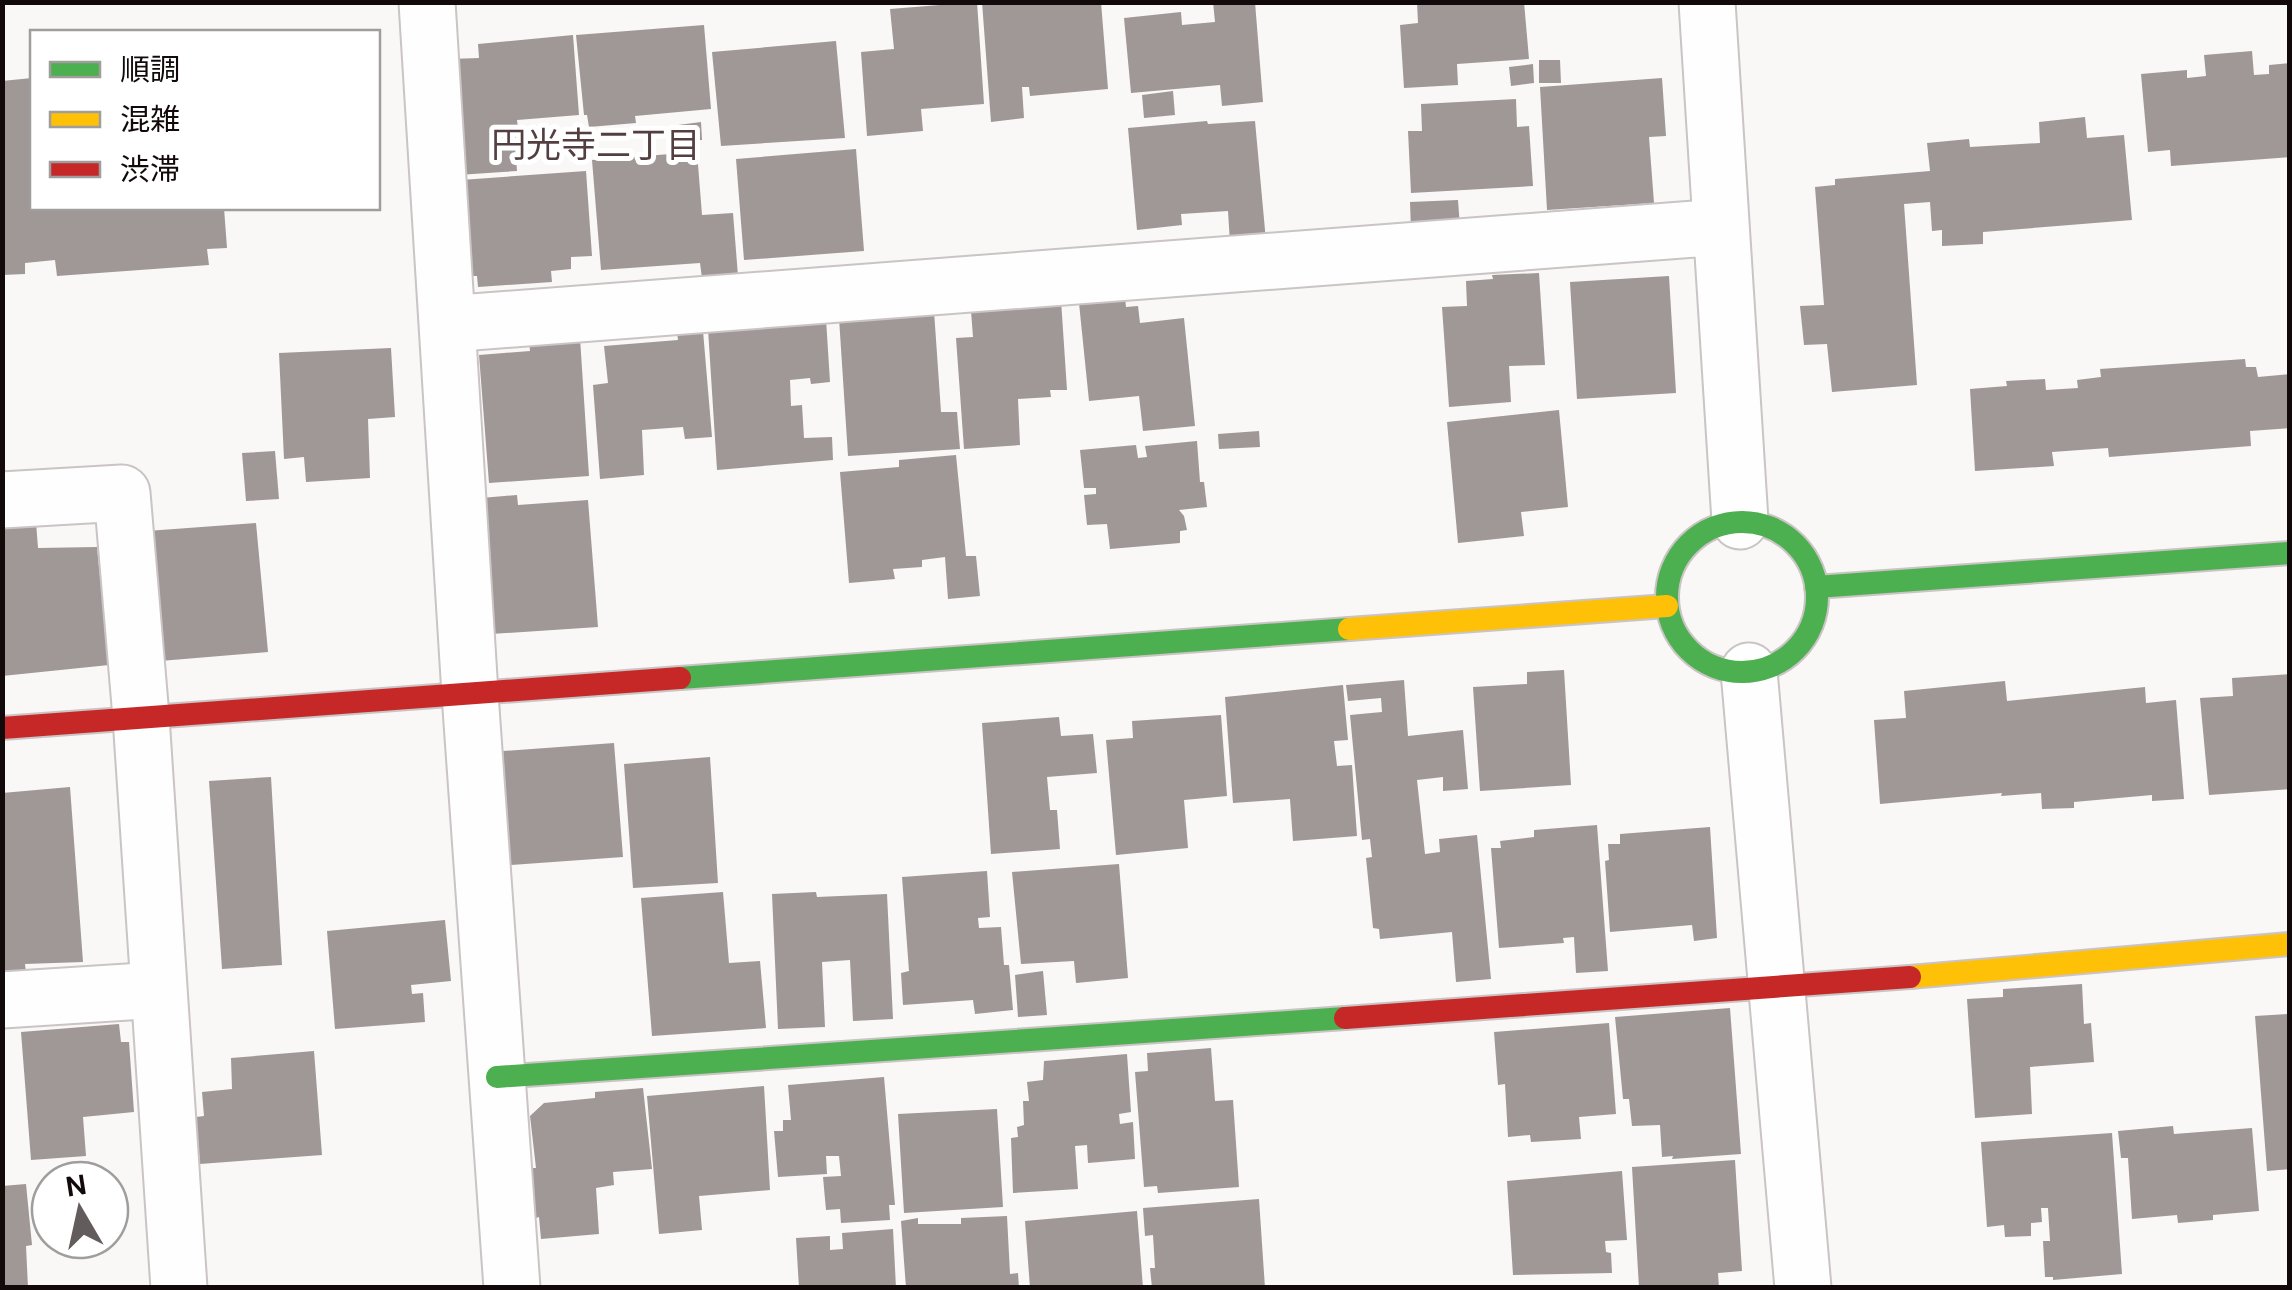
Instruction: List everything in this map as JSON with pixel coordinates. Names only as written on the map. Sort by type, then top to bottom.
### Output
[{"type":"street","points":[[1707,2],[1740,521]]},
{"type":"street","points":[[436,3],[447,324],[512,1288]]},
{"type":"street","points":[[447,324],[1721,227]]},
{"type":"street","points":[[2,500],[122,493],[180,1288]]},
{"type":"street","points":[[1740,521],[1762,524],[1799,548],[1810,566],[1816,588],[1816,611],[1808,633],[1792,652],[1773,665],[1749,671],[1715,666],[1687,648],[1674,628],[1667,606],[1668,582],[1678,558],[1694,539],[1715,526],[1740,521]]},
{"type":"street","points":[[1816,588],[2290,552]]},
{"type":"street","points":[[2,728],[1667,606]]},
{"type":"street","points":[[1749,671],[1803,1288]]},
{"type":"street","points":[[497,1077],[1776,988],[2290,944]]},
{"type":"street","points":[[2,1000],[159,990]]},
{"type":"building","points":[[977,2],[984,104],[921,109],[923,131],[867,136],[861,52],[894,49],[890,9]]},
{"type":"building","points":[[982,2],[1101,2],[1108,89],[1030,96],[1029,87],[1022,87],[1024,118],[991,122]]},
{"type":"building","points":[[1213,2],[1255,2],[1263,102],[1222,106],[1220,85],[1131,93],[1124,18],[1181,12],[1182,25],[1215,22]]},
{"type":"building","points":[[1417,2],[1524,2],[1529,59],[1457,64],[1458,85],[1404,88],[1400,25],[1418,23]]},
{"type":"building","points":[[704,25],[711,109],[635,116],[636,123],[589,127],[584,115],[576,35]]},
{"type":"building","points":[[573,35],[579,115],[517,120],[517,171],[458,175],[449,59],[479,58],[478,44]]},
{"type":"building","points":[[836,41],[845,138],[721,146],[712,52]]},
{"type":"building","points":[[2252,51],[2254,75],[2269,74],[2269,65],[2290,63],[2290,157],[2171,166],[2170,150],[2148,152],[2141,74],[2187,70],[2187,78],[2206,76],[2204,55]]},
{"type":"building","points":[[1539,60],[1560,60],[1561,83],[1539,83]]},
{"type":"building","points":[[1533,64],[1534,83],[1511,86],[1509,67]]},
{"type":"building","points":[[30,78],[30,210],[224,210],[227,248],[207,249],[209,265],[57,276],[55,260],[25,263],[25,274],[2,275],[2,81]]},
{"type":"building","points":[[1662,78],[1666,136],[1649,137],[1654,203],[1547,210],[1540,87]]},
{"type":"building","points":[[1173,91],[1175,115],[1144,118],[1142,95]]},
{"type":"building","points":[[1516,99],[1517,127],[1529,126],[1533,186],[1411,193],[1408,131],[1422,131],[1421,104]]},
{"type":"building","points":[[2085,117],[2087,138],[2124,135],[2132,220],[1983,232],[1983,244],[1942,246],[1942,230],[1932,231],[1930,202],[1904,204],[1917,385],[1832,392],[1827,344],[1804,345],[1800,306],[1824,305],[1815,187],[1835,185],[1835,179],[1930,171],[1927,143],[1969,139],[1970,147],[2040,143],[2039,122]]},
{"type":"building","points":[[1255,121],[1266,241],[1230,243],[1228,211],[1181,214],[1182,225],[1137,230],[1128,128]]},
{"type":"building","points":[[701,122],[702,140],[680,141],[678,125]]},
{"type":"building","points":[[856,149],[864,251],[744,260],[736,159]]},
{"type":"building","points":[[697,152],[702,215],[733,213],[738,276],[702,278],[700,263],[601,270],[592,160]]},
{"type":"building","points":[[586,171],[592,256],[571,257],[571,269],[551,271],[552,282],[478,287],[477,276],[468,276],[461,180]]},
{"type":"building","points":[[1458,200],[1460,227],[1411,230],[1410,202]]},
{"type":"building","points":[[1539,273],[1545,365],[1509,366],[1511,402],[1449,407],[1442,307],[1467,306],[1466,281],[1493,279],[1492,275]]},
{"type":"building","points":[[1669,276],[1676,393],[1577,399],[1570,282]]},
{"type":"building","points":[[1125,298],[1126,307],[1138,306],[1140,323],[1184,318],[1195,426],[1143,431],[1139,396],[1089,401],[1079,303]]},
{"type":"building","points":[[1061,300],[1067,390],[1050,390],[1051,397],[1018,399],[1020,445],[964,449],[956,338],[973,337],[971,311]]},
{"type":"building","points":[[934,311],[941,412],[957,412],[960,449],[848,456],[839,318]]},
{"type":"building","points":[[826,319],[830,382],[790,380],[791,406],[802,405],[804,438],[832,437],[833,460],[717,470],[708,329]]},
{"type":"building","points":[[703,331],[712,437],[685,439],[683,427],[642,430],[644,475],[600,479],[593,385],[608,383],[604,346],[678,340],[677,332]]},
{"type":"building","points":[[580,338],[589,476],[489,483],[479,355],[530,351],[529,341]]},
{"type":"building","points":[[391,348],[395,417],[368,419],[370,478],[306,482],[304,457],[284,459],[279,353]]},
{"type":"building","points":[[2245,359],[2246,367],[2256,367],[2258,377],[2290,374],[2290,428],[2250,431],[2251,446],[2109,457],[2108,448],[2052,452],[2054,466],[1975,471],[1970,389],[2007,386],[2006,381],[2045,379],[2046,390],[2078,388],[2077,380],[2101,377],[2100,369]]},
{"type":"building","points":[[1559,410],[1568,507],[1521,512],[1524,536],[1458,543],[1447,422]]},
{"type":"building","points":[[1259,431],[1260,447],[1219,449],[1218,434]]},
{"type":"building","points":[[1197,441],[1200,482],[1204,482],[1207,507],[1179,510],[1187,530],[1180,531],[1180,543],[1110,549],[1107,524],[1087,525],[1084,495],[1096,494],[1096,488],[1084,488],[1080,450],[1136,445],[1138,458],[1147,457],[1145,446]]},
{"type":"building","points":[[275,451],[279,499],[246,501],[242,453]]},
{"type":"building","points":[[956,455],[966,556],[976,556],[980,596],[948,599],[945,557],[922,560],[922,567],[893,569],[895,579],[849,583],[840,472],[899,467],[899,460]]},
{"type":"building","points":[[517,495],[518,505],[588,500],[598,627],[491,634],[481,498]]},
{"type":"building","points":[[36,522],[38,548],[97,547],[109,665],[2,676],[2,524]]},
{"type":"building","points":[[256,523],[268,652],[160,661],[147,531]]},
{"type":"building","points":[[1564,670],[1571,785],[1480,791],[1473,687],[1527,684],[1527,672]]},
{"type":"building","points":[[2290,674],[2290,789],[2209,795],[2200,698],[2233,696],[2232,678]]},
{"type":"building","points":[[1404,680],[1408,736],[1463,730],[1468,789],[1443,791],[1443,777],[1417,780],[1425,854],[1440,852],[1439,839],[1477,835],[1491,979],[1456,982],[1452,932],[1380,939],[1379,929],[1373,928],[1366,858],[1372,857],[1370,839],[1362,840],[1350,715],[1382,712],[1381,698],[1348,701],[1346,685]]},
{"type":"building","points":[[2005,681],[2007,701],[2145,687],[2146,703],[2176,700],[2184,799],[2152,801],[2152,795],[2074,802],[2074,808],[2042,809],[2041,793],[2001,796],[2002,793],[1880,804],[1874,720],[1906,718],[1904,691]]},
{"type":"building","points":[[1343,685],[1348,740],[1334,741],[1337,766],[1352,765],[1357,836],[1293,841],[1290,799],[1233,803],[1225,697]]},
{"type":"building","points":[[1221,715],[1227,796],[1184,800],[1188,848],[1116,855],[1106,740],[1133,738],[1132,721]]},
{"type":"building","points":[[1059,717],[1061,736],[1093,734],[1097,773],[1047,777],[1050,810],[1057,810],[1060,849],[991,854],[982,723]]},
{"type":"building","points":[[614,743],[623,857],[511,865],[503,751]]},
{"type":"building","points":[[710,757],[718,883],[633,888],[624,764]]},
{"type":"building","points":[[271,777],[282,965],[222,969],[209,781]]},
{"type":"building","points":[[70,787],[83,962],[25,964],[27,982],[2,982],[2,793]]},
{"type":"building","points":[[1597,825],[1608,971],[1576,973],[1574,937],[1563,938],[1564,943],[1499,948],[1491,848],[1501,848],[1500,841],[1534,837],[1534,830]]},
{"type":"building","points":[[1710,827],[1717,938],[1694,941],[1692,925],[1610,932],[1605,861],[1609,860],[1608,844],[1620,844],[1620,834]]},
{"type":"building","points":[[1119,864],[1128,978],[1076,983],[1074,961],[1021,964],[1012,872]]},
{"type":"building","points":[[987,871],[990,917],[978,918],[979,928],[1001,927],[1013,1010],[975,1014],[973,1000],[903,1005],[901,973],[909,971],[902,877]]},
{"type":"building","points":[[723,892],[729,963],[760,961],[766,1028],[652,1036],[641,898]]},
{"type":"building","points":[[816,892],[817,897],[887,894],[893,1019],[853,1021],[850,960],[822,962],[825,1027],[778,1029],[772,894]]},
{"type":"building","points":[[445,920],[451,981],[411,985],[412,994],[423,993],[425,1022],[335,1029],[327,931]]},
{"type":"building","points":[[1043,971],[1047,1015],[1018,1017],[1015,975]]},
{"type":"building","points":[[2082,984],[2084,1024],[2091,1023],[2094,1062],[2030,1067],[2032,1114],[1975,1118],[1967,999],[2003,997],[2003,989]]},
{"type":"building","points":[[1730,1008],[1741,1154],[1662,1157],[1660,1125],[1632,1126],[1629,1099],[1623,1099],[1615,1017]]},
{"type":"building","points":[[2290,1014],[2290,1169],[2267,1171],[2255,1016]]},
{"type":"building","points":[[1609,1023],[1616,1114],[1579,1117],[1581,1139],[1531,1142],[1530,1135],[1508,1137],[1505,1084],[1498,1085],[1494,1032]]},
{"type":"building","points":[[119,1024],[121,1042],[129,1042],[134,1112],[83,1117],[86,1156],[31,1160],[21,1032]]},
{"type":"building","points":[[1211,1048],[1215,1101],[1233,1100],[1239,1187],[1158,1193],[1157,1186],[1144,1187],[1135,1072],[1148,1071],[1147,1053]]},
{"type":"building","points":[[314,1051],[322,1155],[200,1164],[196,1117],[204,1116],[202,1092],[232,1089],[231,1058]]},
{"type":"building","points":[[1127,1054],[1131,1112],[1119,1114],[1120,1124],[1133,1122],[1135,1159],[1088,1163],[1087,1145],[1075,1146],[1078,1189],[1013,1193],[1011,1138],[1018,1137],[1017,1127],[1024,1125],[1023,1101],[1029,1101],[1027,1082],[1043,1080],[1044,1061]]},
{"type":"building","points":[[884,1077],[895,1205],[889,1205],[890,1220],[841,1223],[840,1209],[826,1210],[823,1177],[841,1176],[839,1156],[826,1156],[827,1174],[778,1177],[774,1131],[783,1131],[783,1120],[791,1120],[788,1085]]},
{"type":"building","points":[[764,1086],[770,1190],[699,1196],[702,1230],[659,1234],[647,1096]]},
{"type":"building","points":[[643,1088],[652,1169],[613,1172],[614,1185],[596,1188],[599,1234],[541,1239],[539,1217],[536,1218],[530,1116],[544,1103],[595,1098],[595,1092]]},
{"type":"building","points":[[997,1109],[1003,1207],[904,1213],[898,1114]]},
{"type":"building","points":[[2173,1126],[2174,1134],[2252,1128],[2259,1211],[2178,1223],[2177,1215],[2132,1219],[2128,1158],[2121,1158],[2118,1131]]},
{"type":"building","points":[[2112,1133],[2122,1274],[2053,1280],[2045,1277],[2043,1241],[2050,1241],[2048,1208],[2041,1208],[2042,1222],[2031,1223],[2031,1236],[2005,1237],[2004,1225],[1987,1227],[1981,1142]]},
{"type":"building","points":[[1735,1160],[1742,1271],[1718,1273],[1719,1288],[1639,1288],[1632,1167]]},
{"type":"building","points":[[1622,1171],[1627,1240],[1605,1241],[1606,1252],[1611,1253],[1612,1273],[1513,1275],[1507,1181]]},
{"type":"building","points":[[26,1184],[30,1225],[30,1245],[26,1246],[28,1288],[2,1288],[2,1186]]},
{"type":"building","points":[[1259,1199],[1265,1288],[1152,1288],[1153,1235],[1145,1236],[1143,1208]]},
{"type":"building","points":[[1137,1211],[1143,1288],[1030,1288],[1025,1221]]},
{"type":"building","points":[[1007,1216],[1010,1274],[1018,1273],[1019,1288],[906,1288],[901,1221],[918,1218],[918,1224],[961,1224],[961,1218]]},
{"type":"building","points":[[893,1229],[896,1288],[799,1288],[796,1238],[830,1236],[830,1250],[843,1249],[842,1233]]},
{"type":"traffic: fast","points":[[1742,522],[1771,528],[1795,544],[1811,568],[1817,597],[1811,626],[1795,650],[1771,666],[1742,672],[1713,666],[1689,650],[1673,626],[1667,597],[1673,568],[1689,544],[1713,528],[1742,522]]},
{"type":"traffic: fast","points":[[1816,587],[2290,553]]},
{"type":"traffic: fast","points":[[680,678],[1349,629]]},
{"type":"traffic: fast","points":[[497,1077],[1345,1018]]},
{"type":"traffic: slow","points":[[1349,629],[1667,606]]},
{"type":"traffic: slow","points":[[1910,977],[2290,944]]},
{"type":"traffic: jam","points":[[2,728],[680,678]]},
{"type":"traffic: jam","points":[[1345,1018],[1910,977]]},
{"type":"district","name":"円光寺二丁目","points":[[596,145]]}]
